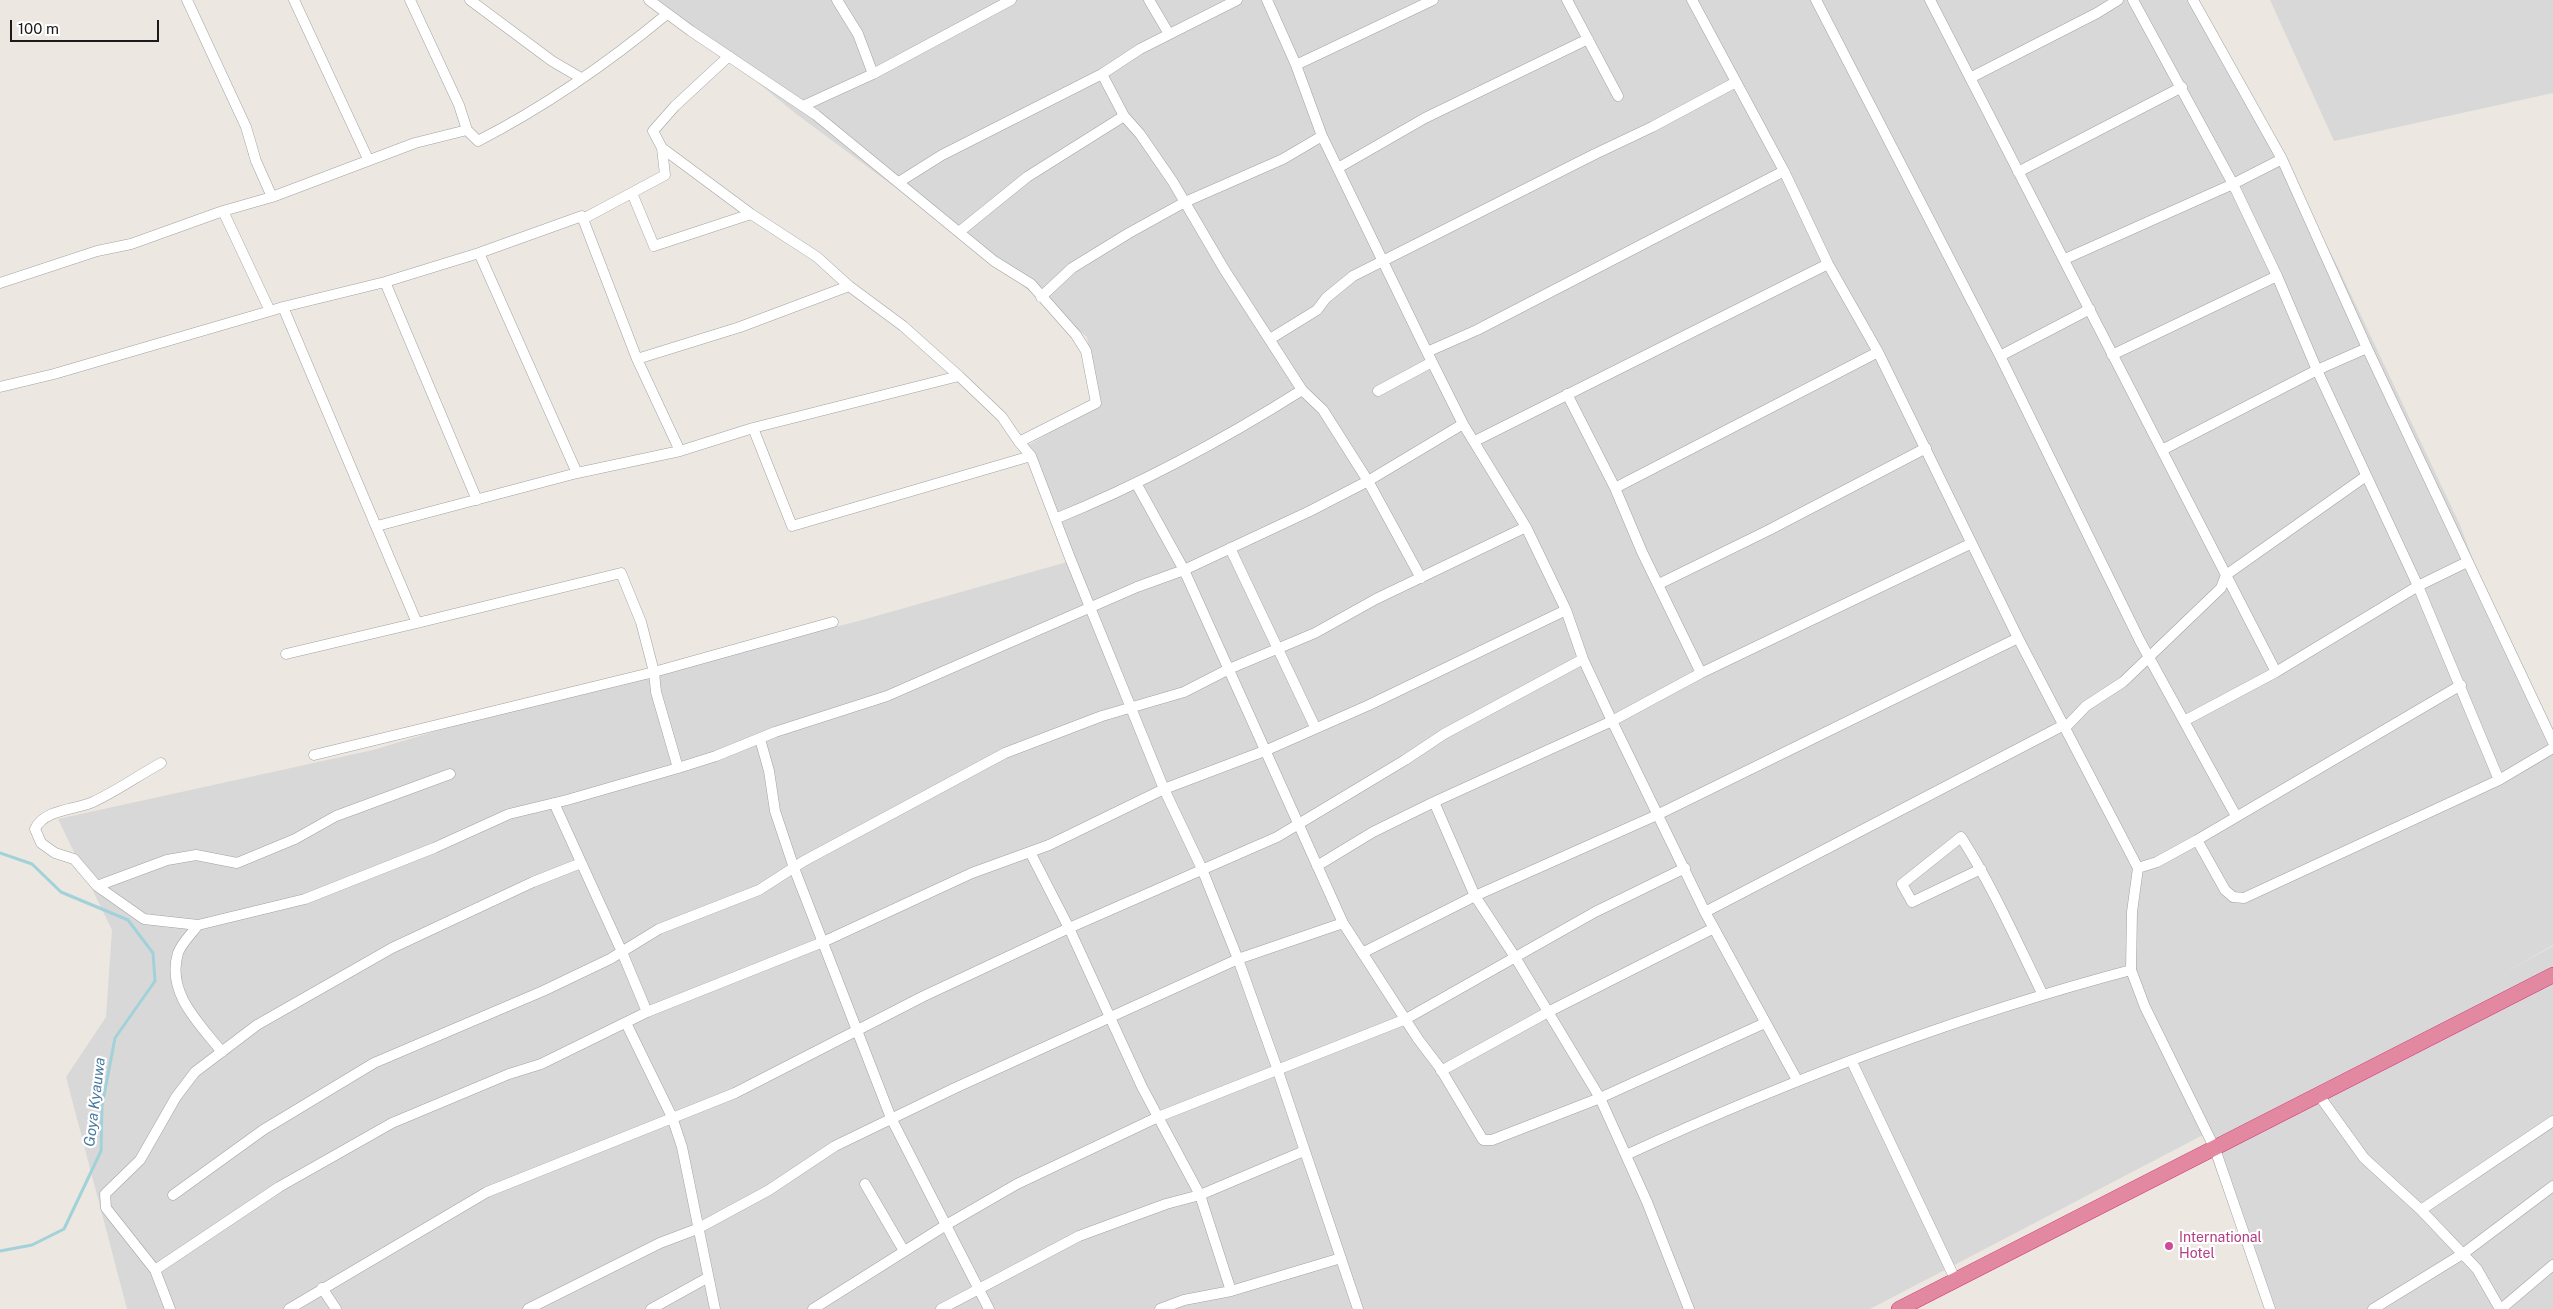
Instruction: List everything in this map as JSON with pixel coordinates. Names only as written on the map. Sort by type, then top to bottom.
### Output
[{"type":"highway","points":[[1899,1309],[1921,1304],[1956,1281],[2553,975]]},
{"type":"street","points":[[187,0],[246,128],[256,161],[272,196]]},
{"type":"street","points":[[294,0],[368,159]]},
{"type":"street","points":[[410,0],[459,105],[467,130],[478,140],[520,119],[610,60],[666,14]]},
{"type":"street","points":[[470,0],[536,50],[582,78]]},
{"type":"street","points":[[650,0],[666,14],[803,106],[899,182],[994,262],[1031,284],[1076,335],[1086,351],[1096,403],[1019,442]]},
{"type":"street","points":[[837,0],[858,34],[873,74]]},
{"type":"street","points":[[803,106],[873,74],[1011,0]]},
{"type":"street","points":[[1149,0],[1169,34]]},
{"type":"street","points":[[899,182],[942,155],[1102,74],[1140,48],[1238,0]]},
{"type":"street","points":[[1267,0],[1296,65],[1322,136],[1427,352],[1463,424],[1526,527],[1566,610],[1583,658],[1657,815],[1714,928],[1796,1080]]},
{"type":"street","points":[[1296,65],[1433,0]]},
{"type":"street","points":[[1567,0],[1618,96]]},
{"type":"street","points":[[1692,0],[1784,171],[1828,264],[1878,352],[1926,448],[1970,544],[2138,868],[2132,912],[2131,970],[2145,1007],[2215,1149],[2270,1309]]},
{"type":"street","points":[[1816,0],[2000,356],[2149,656],[2236,816]]},
{"type":"street","points":[[1930,0],[2276,672]]},
{"type":"street","points":[[1970,78],[2097,14],[2118,0]]},
{"type":"street","points":[[2133,0],[2234,184],[2277,276],[2317,370],[2418,586],[2461,685],[2499,780]]},
{"type":"street","points":[[2193,0],[2282,159],[2367,348],[2553,742]]},
{"type":"street","points":[[1338,168],[1425,118],[1588,39]]},
{"type":"street","points":[[0,387],[54,374],[283,307],[385,282],[479,253],[582,216],[584,218],[665,174],[662,148],[653,131],[728,56]]},
{"type":"street","points":[[1102,74],[1124,116],[1140,134],[1185,202],[1302,390],[1323,410],[1368,481],[1421,578]]},
{"type":"street","points":[[1270,339],[1317,310],[1326,298],[1353,276],[1595,154],[1652,128],[1736,82]]},
{"type":"street","points":[[2018,172],[2182,87]]},
{"type":"street","points":[[959,232],[1027,177],[1124,116]]},
{"type":"street","points":[[0,283],[97,251],[131,244],[223,210],[272,196],[415,143],[467,130]]},
{"type":"street","points":[[1041,297],[1072,268],[1185,202],[1284,159],[1322,136]]},
{"type":"street","points":[[662,148],[751,214],[816,257],[849,286],[903,326],[1002,417],[1031,456],[1164,789],[1202,869],[1238,959],[1277,1068],[1358,1309]]},
{"type":"street","points":[[2065,259],[2234,184],[2282,159]]},
{"type":"street","points":[[1427,352],[1477,330],[1784,171]]},
{"type":"street","points":[[632,193],[654,246],[751,214]]},
{"type":"street","points":[[223,210],[270,311]]},
{"type":"street","points":[[584,218],[637,359],[680,451]]},
{"type":"street","points":[[479,253],[577,473]]},
{"type":"street","points":[[1475,441],[1828,264]]},
{"type":"street","points":[[2112,355],[2277,276]]},
{"type":"street","points":[[385,282],[477,500]]},
{"type":"street","points":[[637,359],[740,327],[849,286]]},
{"type":"street","points":[[283,307],[417,623]]},
{"type":"street","points":[[2000,356],[2090,309]]},
{"type":"street","points":[[2162,450],[2317,370],[2367,348]]},
{"type":"street","points":[[1615,488],[1878,352]]},
{"type":"street","points":[[1378,391],[1432,362]]},
{"type":"street","points":[[377,526],[577,473],[680,451],[753,428],[959,376]]},
{"type":"street","points":[[1055,519],[1136,483],[1237,431],[1302,390]]},
{"type":"street","points":[[1567,394],[1615,488],[1642,552],[1701,674]]},
{"type":"street","points":[[161,763],[93,802],[47,816],[38,824],[36,829],[42,843],[55,853],[74,860],[98,886],[144,919],[198,925],[304,899],[434,848],[509,814],[678,768],[887,696],[1091,607],[1184,570],[1310,512],[1368,481],[1463,424]]},
{"type":"street","points":[[753,428],[792,526],[1031,456]]},
{"type":"street","points":[[1659,584],[1769,530],[1926,448]]},
{"type":"street","points":[[1706,912],[2064,727],[2086,706],[2109,693],[2222,588],[2226,575],[2366,476]]},
{"type":"street","points":[[1136,483],[1184,570],[1267,750],[1298,825],[1343,923],[1441,1071],[1484,1140],[1492,1140],[1600,1098],[1765,1023]]},
{"type":"street","points":[[173,1195],[263,1130],[374,1063],[543,991],[622,952],[659,929],[759,890],[794,868],[1005,753],[1102,716],[1184,692],[1229,669],[1314,633],[1376,599],[1526,527]]},
{"type":"street","points":[[1317,866],[1373,832],[1434,802],[1612,721],[1701,674],[1970,544]]},
{"type":"street","points":[[1230,548],[1257,607],[1279,648],[1315,728]]},
{"type":"street","points":[[2184,721],[2276,672],[2418,586],[2467,562]]},
{"type":"street","points":[[286,654],[621,573],[641,622],[654,672],[656,692],[678,768]]},
{"type":"street","points":[[155,1270],[279,1187],[392,1123],[510,1074],[541,1064],[647,1012],[725,979],[824,942],[965,876],[1030,852],[1110,816],[1164,789],[1267,750],[1370,705],[1566,610]]},
{"type":"street","points":[[314,754],[654,672],[833,622]]},
{"type":"street","points":[[1362,953],[1476,896],[1657,815],[2018,638]]},
{"type":"street","points":[[289,1309],[487,1192],[735,1093],[857,1029],[1069,928],[1277,837],[1444,734],[1583,658]]},
{"type":"street","points":[[2138,868],[2158,862],[2197,840],[2461,685]]},
{"type":"street","points":[[760,739],[769,770],[775,811],[794,868],[891,1118],[977,1289],[990,1309]]},
{"type":"street","points":[[2197,840],[2225,890],[2233,897],[2244,898],[2499,780],[2553,748]]},
{"type":"street","points":[[98,886],[167,860],[196,855],[237,863],[295,839],[336,816],[450,774]]},
{"type":"street","points":[[1434,802],[1476,896],[1515,956],[1600,1098],[1626,1154],[1689,1309]]},
{"type":"street","points":[[554,803],[622,952],[647,1012]]},
{"type":"street","points":[[1981,869],[1912,902],[1902,884],[1961,837],[1981,869],[2004,911],[2042,993]]},
{"type":"street","points":[[1030,852],[1069,928],[1108,1016],[1158,1117],[1200,1194],[1231,1291]]},
{"type":"street","points":[[170,1309],[155,1270],[106,1208],[105,1194],[140,1160],[176,1097],[195,1072],[257,1025],[392,948],[533,882],[581,863]]},
{"type":"street","points":[[813,1309],[946,1225],[1017,1184],[1158,1117],[1277,1068],[1406,1019],[1595,912],[1685,868]]},
{"type":"street","points":[[528,1309],[660,1243],[697,1229],[769,1190],[834,1146],[891,1118],[1108,1016],[1238,959],[1343,923]]},
{"type":"street","points":[[198,925],[178,952],[174,976],[184,1004],[222,1052]]},
{"type":"street","points":[[1441,1071],[1548,1012],[1714,928]]},
{"type":"street","points":[[1626,1154],[1796,1080],[1852,1062],[1914,1036],[2042,993],[2131,970]]},
{"type":"street","points":[[626,1022],[672,1117],[682,1147],[697,1229],[715,1309]]},
{"type":"street","points":[[1852,1062],[1956,1281]]},
{"type":"street","points":[[2318,1094],[2364,1158],[2421,1210],[2477,1269],[2500,1309],[2553,1265]]},
{"type":"street","points":[[2421,1210],[2553,1122]]},
{"type":"street","points":[[940,1309],[1079,1236],[1200,1194],[1304,1151]]},
{"type":"street","points":[[866,1184],[904,1251]]},
{"type":"street","points":[[2373,1309],[2464,1254],[2553,1186]]},
{"type":"street","points":[[1160,1309],[1184,1300],[1231,1291],[1342,1258]]},
{"type":"street","points":[[651,1309],[707,1278]]},
{"type":"street","points":[[322,1288],[336,1309]]},
{"type":"shaded area","points":[[657,0],[2199,0],[2338,267],[2460,525],[2498,627],[2553,738],[2553,945],[2501,975],[2553,946],[2553,1309],[2267,1309],[2203,1135],[1870,1309],[127,1309],[66,1077],[106,1017],[112,930],[58,819],[373,750],[546,698],[855,622],[1067,562],[1025,447],[1084,413],[1099,407],[1087,337],[954,231],[795,113]]},
{"type":"shaded area","points":[[2270,0],[2553,0],[2553,93],[2334,141]]},
{"type":"waterway","name":"Goya Kyauwa","points":[[0,853],[32,864],[61,892],[128,920],[153,953],[155,981],[115,1038],[102,1106],[101,1151],[64,1229],[32,1245],[0,1251]]},
{"type":"place","name":"International Hotel","points":[[2169,1246]]}]
